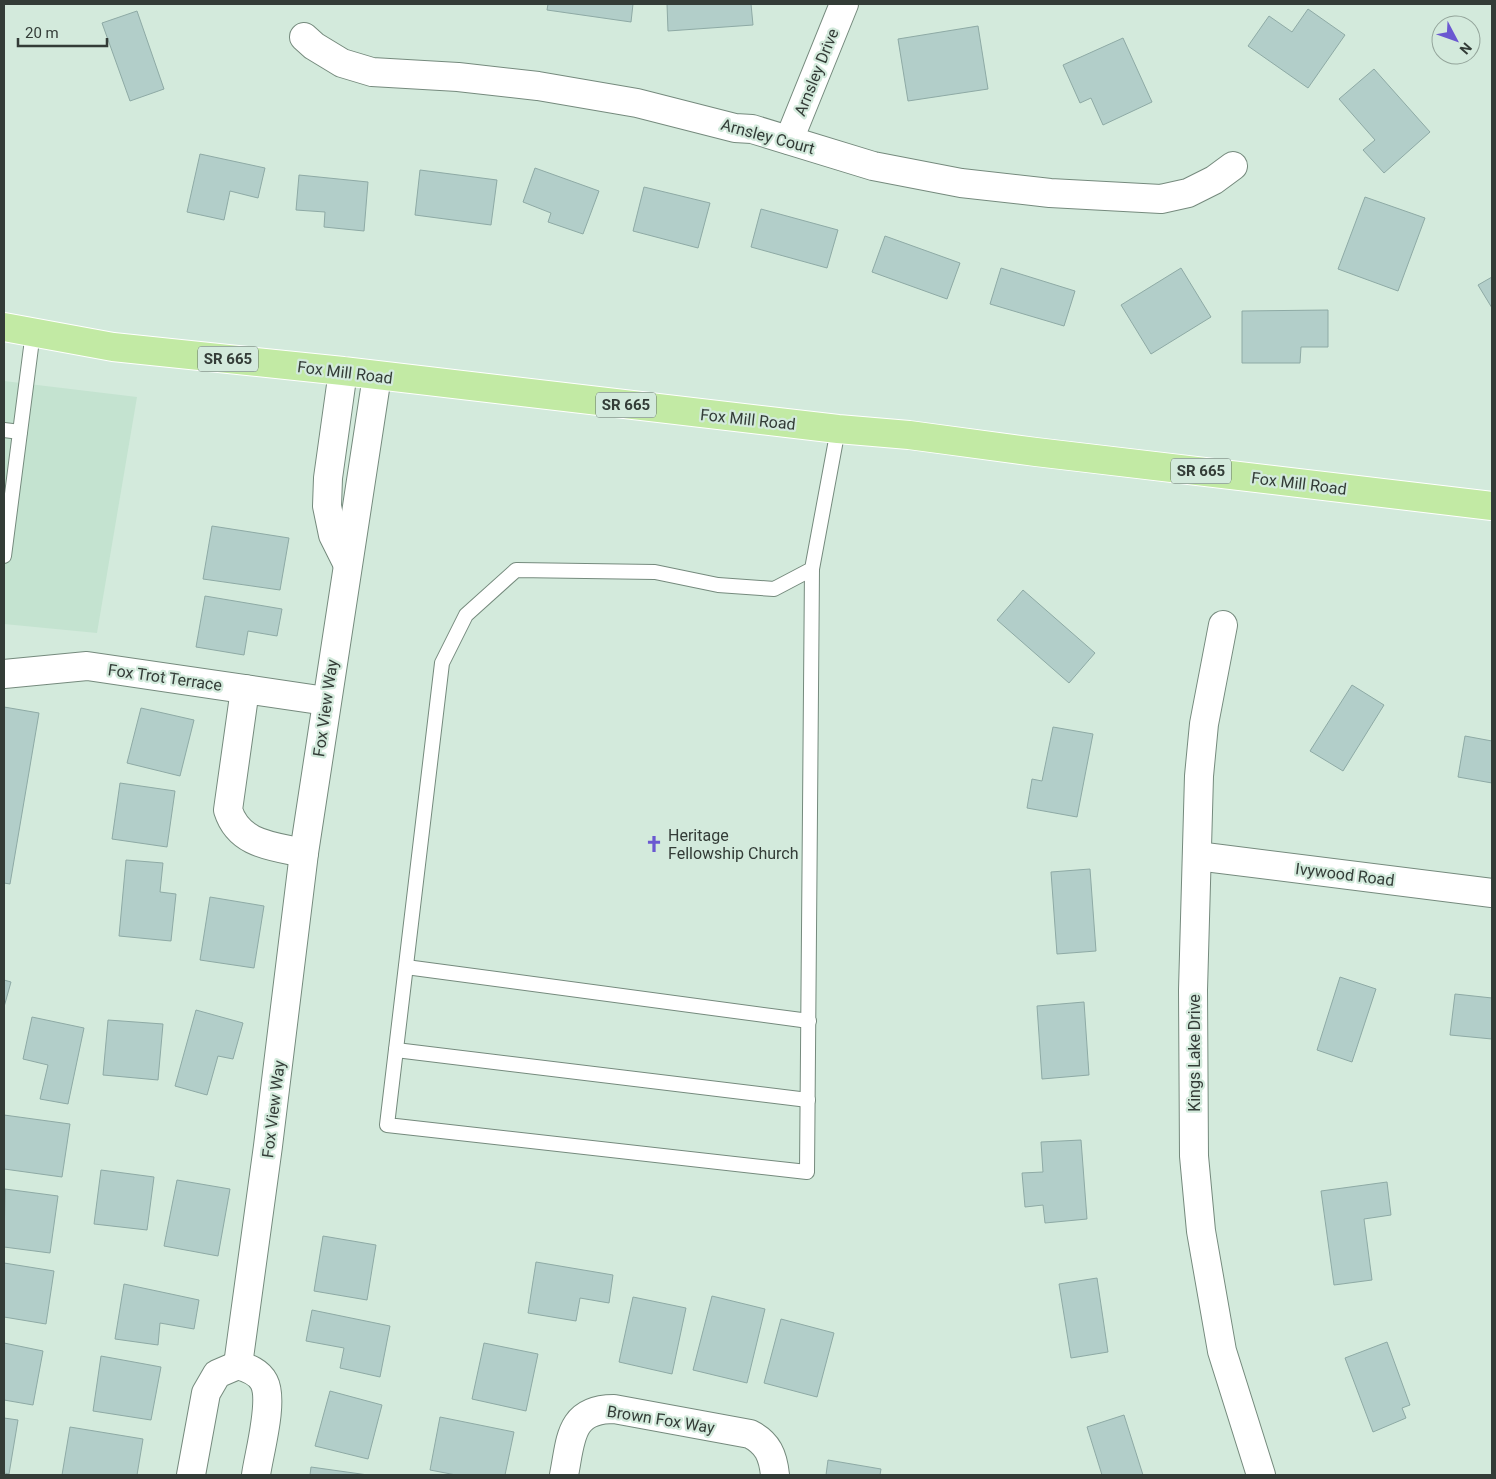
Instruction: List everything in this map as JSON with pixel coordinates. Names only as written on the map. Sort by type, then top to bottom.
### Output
[{"type":"main road","points":[[4,318],[33,332]]},
{"type":"main road","name":"Fox Mill Road","points":[[4,327],[113,347],[343,371],[838,429],[909,435],[1036,452],[1492,506]]},
{"type":"street","name":"Arnsley Drive","points":[[789,140],[844,4]]},
{"type":"street","name":"Arnsley Court","points":[[304,37],[314,46],[342,63],[372,72],[458,77],[538,86],[637,104],[735,128],[752,129],[873,166],[961,183],[1050,193],[1161,199],[1188,193],[1214,180],[1233,166]]},
{"type":"street","points":[[343,371],[328,478],[327,506],[333,535],[347,563]]},
{"type":"street","name":"Fox View Way","points":[[238,1365],[268,1146],[304,852],[377,376]]},
{"type":"street","name":"Kings Lake Drive","points":[[1222,625],[1202,741],[1199,776],[1193,990],[1194,1146],[1201,1231],[1222,1351],[1261,1475]]},
{"type":"street","name":"Fox Trot Terrace","points":[[4,674],[87,666],[326,701]]},
{"type":"street","points":[[245,689],[228,810],[232,822],[242,834],[253,841],[304,852]]},
{"type":"street","name":"Ivywood Road","points":[[1198,856],[1492,893]]},
{"type":"street","points":[[191,1475],[206,1393],[217,1374],[238,1365],[252,1370],[263,1381],[268,1396],[256,1475]]},
{"type":"street","name":"Brown Fox Way","points":[[564,1475],[574,1429],[580,1419],[591,1412],[614,1409],[750,1434],[762,1440],[770,1450],[774,1460],[775,1475]]},
{"type":"lane","points":[[4,556],[33,332]]},
{"type":"lane","points":[[812,569],[774,589],[718,585],[655,572],[516,570],[466,615],[442,663],[387,1125],[807,1172],[812,569],[838,429]]},
{"type":"lane","points":[[4,430],[20,432]]},
{"type":"lane","points":[[406,967],[809,1021]]},
{"type":"lane","points":[[396,1050],[808,1100]]},
{"type":"shaded area","points":[[4,381],[137,397],[97,633],[4,624]]},
{"type":"building","points":[[548,4],[633,4],[631,22],[547,10]]},
{"type":"building","points":[[667,4],[751,4],[753,25],[668,31]]},
{"type":"building","points":[[1308,9],[1345,35],[1308,88],[1248,46],[1269,16],[1292,32]]},
{"type":"building","points":[[137,11],[164,89],[130,101],[102,23]]},
{"type":"building","points":[[978,26],[988,89],[908,101],[898,39]]},
{"type":"building","points":[[1123,38],[1152,102],[1103,125],[1091,98],[1080,103],[1063,65]]},
{"type":"building","points":[[1374,69],[1430,132],[1384,173],[1363,150],[1375,140],[1339,99]]},
{"type":"building","points":[[200,154],[265,168],[258,198],[230,191],[224,220],[187,212]]},
{"type":"building","points":[[535,168],[599,191],[583,234],[548,222],[551,213],[523,202]]},
{"type":"building","points":[[420,170],[497,180],[491,225],[415,215]]},
{"type":"building","points":[[299,175],[368,182],[364,231],[324,227],[325,212],[296,210]]},
{"type":"building","points":[[644,187],[710,203],[698,248],[633,231]]},
{"type":"building","points":[[1365,197],[1425,218],[1398,291],[1338,269]]},
{"type":"building","points":[[761,209],[838,230],[827,268],[751,247]]},
{"type":"building","points":[[885,236],[960,263],[947,299],[872,272]]},
{"type":"building","points":[[1001,268],[1075,291],[1064,326],[990,304]]},
{"type":"building","points":[[1181,268],[1211,317],[1151,354],[1121,305]]},
{"type":"building","points":[[1492,277],[1492,308],[1478,285]]},
{"type":"building","points":[[1328,310],[1328,347],[1301,347],[1300,363],[1242,363],[1242,311]]},
{"type":"building","points":[[212,526],[289,538],[280,590],[203,579]]},
{"type":"building","points":[[1023,590],[1095,653],[1069,683],[997,620]]},
{"type":"building","points":[[205,596],[282,609],[277,636],[248,631],[244,655],[196,647]]},
{"type":"building","points":[[1352,685],[1384,705],[1343,771],[1310,751]]},
{"type":"building","points":[[4,707],[39,713],[10,884],[4,883]]},
{"type":"building","points":[[141,708],[194,720],[180,776],[127,763]]},
{"type":"building","points":[[1053,727],[1093,734],[1077,817],[1027,808],[1032,779],[1042,781]]},
{"type":"building","points":[[1465,736],[1492,741],[1492,783],[1458,777]]},
{"type":"building","points":[[120,783],[175,791],[167,847],[112,839]]},
{"type":"building","points":[[126,860],[163,863],[160,892],[176,894],[171,941],[119,936]]},
{"type":"building","points":[[1090,869],[1096,951],[1057,954],[1051,872]]},
{"type":"building","points":[[210,897],[264,906],[254,968],[200,960]]},
{"type":"building","points":[[1340,977],[1376,989],[1352,1062],[1317,1050]]},
{"type":"building","points":[[4,980],[11,982],[4,1007]]},
{"type":"building","points":[[1455,994],[1492,998],[1492,1039],[1450,1035]]},
{"type":"building","points":[[1084,1002],[1089,1075],[1042,1079],[1037,1006]]},
{"type":"building","points":[[196,1010],[243,1023],[233,1059],[218,1056],[207,1095],[175,1086]]},
{"type":"building","points":[[32,1017],[84,1028],[68,1104],[40,1099],[48,1065],[23,1059]]},
{"type":"building","points":[[108,1020],[163,1024],[158,1080],[103,1075]]},
{"type":"building","points":[[4,1115],[70,1124],[62,1177],[4,1169]]},
{"type":"building","points":[[1081,1140],[1087,1219],[1045,1223],[1043,1205],[1025,1207],[1022,1173],[1043,1172],[1041,1142]]},
{"type":"building","points":[[101,1170],[154,1177],[147,1230],[94,1224]]},
{"type":"building","points":[[177,1180],[230,1189],[218,1256],[164,1246]]},
{"type":"building","points":[[1387,1182],[1391,1215],[1364,1219],[1372,1280],[1334,1285],[1321,1191]]},
{"type":"building","points":[[5,1189],[58,1196],[50,1253],[4,1247]]},
{"type":"building","points":[[323,1236],[376,1245],[367,1300],[314,1291]]},
{"type":"building","points":[[536,1262],[613,1275],[609,1303],[580,1298],[576,1321],[528,1313]]},
{"type":"building","points":[[4,1263],[54,1271],[46,1324],[4,1317]]},
{"type":"building","points":[[1097,1278],[1108,1352],[1071,1358],[1059,1284]]},
{"type":"building","points":[[124,1284],[199,1300],[194,1329],[160,1323],[158,1345],[115,1339]]},
{"type":"building","points":[[712,1296],[765,1309],[747,1383],[693,1370]]},
{"type":"building","points":[[633,1297],[686,1308],[672,1374],[619,1362]]},
{"type":"building","points":[[312,1310],[390,1326],[380,1377],[340,1368],[344,1348],[306,1341]]},
{"type":"building","points":[[781,1319],[834,1333],[817,1397],[764,1383]]},
{"type":"building","points":[[1387,1342],[1410,1405],[1402,1408],[1406,1418],[1373,1432],[1345,1358]]},
{"type":"building","points":[[4,1343],[43,1351],[33,1405],[4,1400]]},
{"type":"building","points":[[484,1343],[538,1354],[526,1411],[472,1399]]},
{"type":"building","points":[[101,1356],[161,1367],[151,1420],[93,1411]]},
{"type":"building","points":[[330,1391],[382,1405],[368,1459],[315,1446]]},
{"type":"building","points":[[1124,1415],[1143,1475],[1102,1475],[1087,1427]]},
{"type":"building","points":[[440,1417],[514,1432],[505,1475],[456,1475],[430,1470]]},
{"type":"building","points":[[4,1418],[18,1420],[9,1474],[4,1473]]},
{"type":"building","points":[[70,1427],[143,1439],[137,1475],[62,1475]]},
{"type":"building","points":[[828,1460],[881,1469],[880,1475],[826,1475]]},
{"type":"building","points":[[311,1467],[368,1475],[310,1475]]},
{"type":"place","name":"Heritage Fellowship Church","points":[[654,844]]}]
